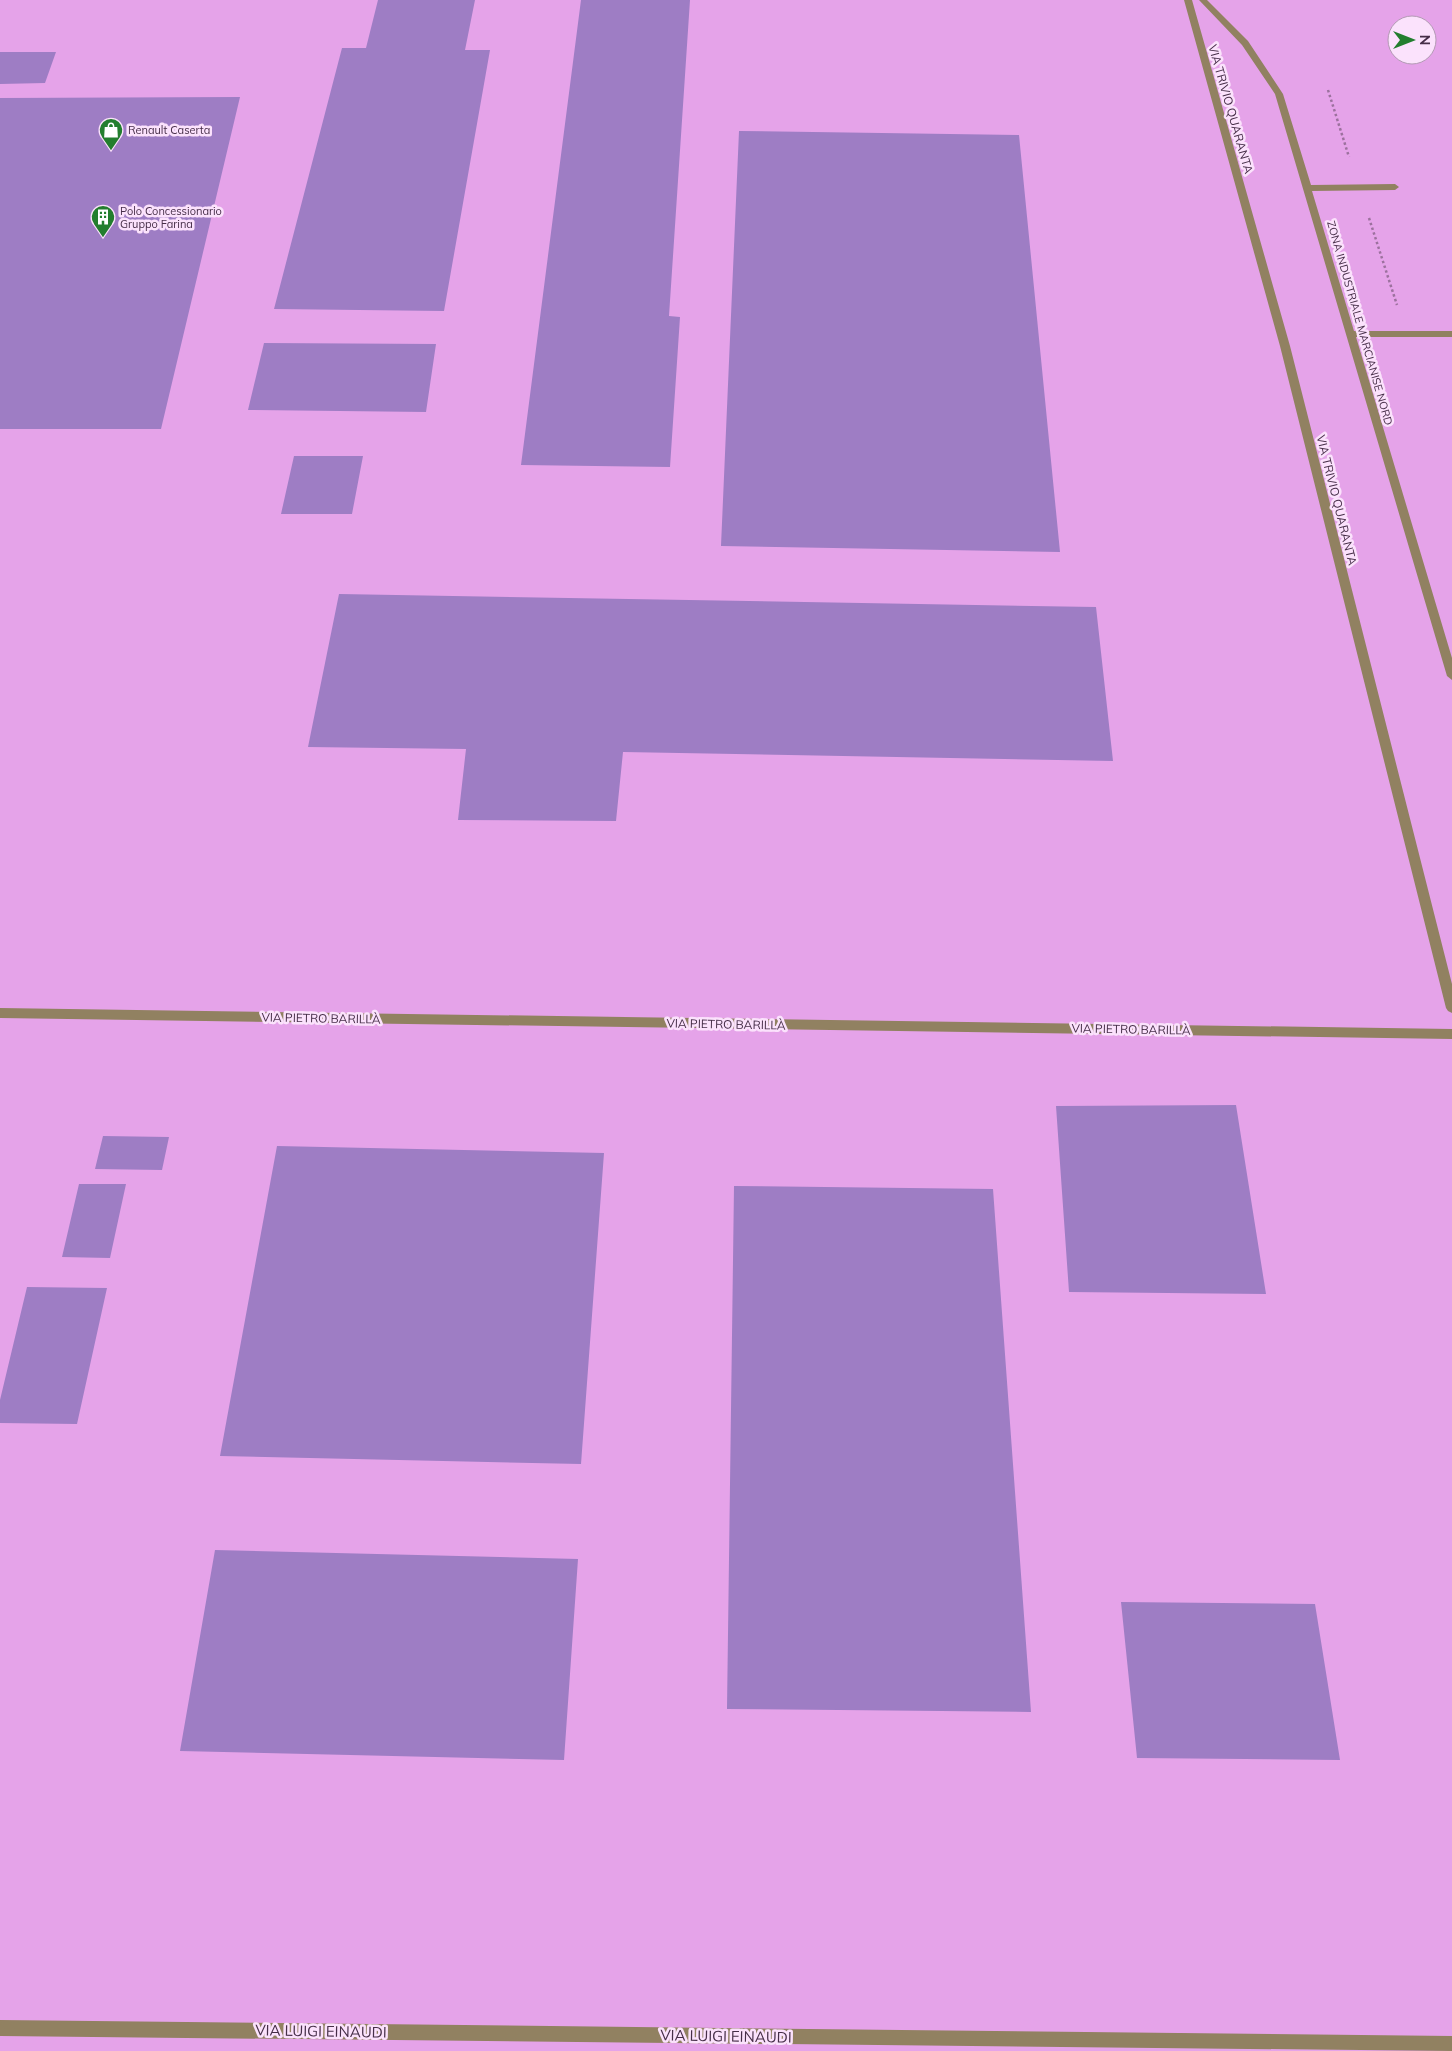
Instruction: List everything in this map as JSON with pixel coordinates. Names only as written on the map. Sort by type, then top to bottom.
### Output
[{"type":"street","name":"VIA TRIVIO QUARANTA","points":[[1188,0],[1285,346],[1452,1008]]},
{"type":"street","name":"ZONA INDUSTRIALE MARCIANISE NORD","points":[[1203,0],[1245,43],[1279,94],[1452,676]]},
{"type":"street","points":[[1308,188],[1395,186]]},
{"type":"street","points":[[1350,334],[1452,334]]},
{"type":"street","name":"VIA PIETRO BARILLÀ","points":[[0,1013],[1452,1034]]},
{"type":"street","name":"VIA LUIGI EINAUDI","points":[[0,2028],[1452,2044]]},
{"type":"shaded area","points":[[0,0],[1452,0],[1452,2051],[0,2051]]},
{"type":"building","points":[[378,0],[475,0],[465,50],[490,50],[444,311],[274,309],[342,48],[366,48]]},
{"type":"building","points":[[581,0],[690,0],[669,316],[680,317],[670,467],[521,465]]},
{"type":"building","points":[[0,52],[56,52],[45,83],[0,84]]},
{"type":"building","name":"Polo Concessionario Gruppo Farina","points":[[240,97],[161,429],[0,429],[0,98]]},
{"type":"building","points":[[739,131],[1019,135],[1060,552],[721,546]]},
{"type":"building","points":[[264,343],[436,344],[426,412],[248,410]]},
{"type":"building","points":[[294,456],[363,456],[352,514],[281,514]]},
{"type":"building","points":[[339,594],[1096,607],[1113,761],[623,752],[616,821],[458,820],[466,749],[308,747]]},
{"type":"building","points":[[1236,1105],[1266,1294],[1069,1292],[1056,1106]]},
{"type":"building","points":[[103,1136],[169,1137],[162,1170],[95,1169]]},
{"type":"building","points":[[277,1146],[604,1153],[581,1464],[220,1456]]},
{"type":"building","points":[[79,1184],[126,1184],[110,1258],[62,1257]]},
{"type":"building","points":[[734,1186],[993,1189],[1031,1712],[727,1709]]},
{"type":"building","points":[[27,1287],[107,1288],[77,1424],[0,1423],[0,1400]]},
{"type":"building","points":[[215,1550],[578,1559],[564,1760],[180,1751]]},
{"type":"building","points":[[1121,1602],[1315,1604],[1340,1760],[1137,1758]]},
{"type":"place","name":"Renault Caserta","points":[[111,151]]},
{"type":"place","name":"Polo Concessionario Gruppo Farina","points":[[103,238]]}]
